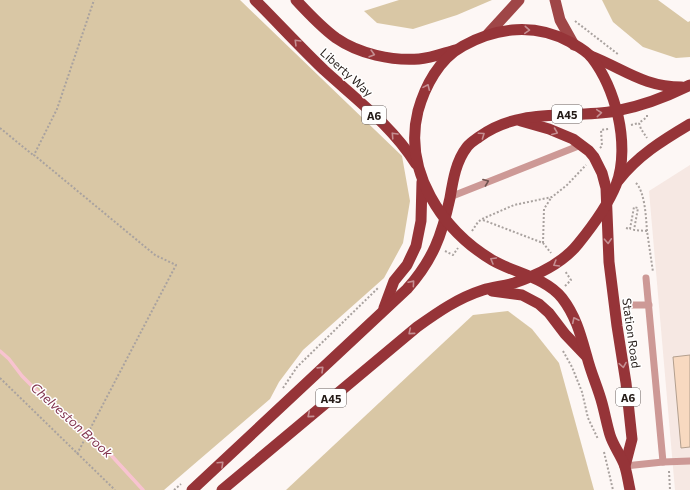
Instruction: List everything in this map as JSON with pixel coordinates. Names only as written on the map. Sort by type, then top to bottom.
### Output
[{"type":"highway","name":"Liberty Way","points":[[255,0],[324,70],[357,98],[386,127],[406,148],[418,166]]},
{"type":"highway","name":"Liberty Way","points":[[296,0],[313,18],[336,38],[363,51],[394,58],[409,59],[430,57],[456,50]]},
{"type":"highway","points":[[422,179],[418,166],[415,142],[416,119],[421,100],[431,78],[456,50],[474,40],[488,34],[509,29],[526,29],[557,35],[574,45],[591,56],[606,80],[613,96],[620,127],[622,149],[616,185]]},
{"type":"highway","name":"A45","points":[[591,56],[609,63],[634,78],[643,81],[659,86],[687,86]]},
{"type":"highway","name":"A45","points":[[518,120],[555,114],[617,111],[657,100],[687,86]]},
{"type":"highway","points":[[445,219],[452,182],[459,161],[468,146],[499,125],[518,120]]},
{"type":"highway","name":"Station Road","points":[[518,120],[568,137],[581,145],[594,157],[602,173],[606,188],[609,262],[632,439],[625,466]]},
{"type":"highway","points":[[528,277],[559,263],[564,259],[576,247],[607,202],[616,185],[635,162],[653,147],[690,124]]},
{"type":"highway","name":"A45","points":[[383,310],[394,281],[407,265],[416,246],[421,221],[422,179]]},
{"type":"highway","name":"Station Road","points":[[422,179],[435,204],[450,226],[471,245],[491,260],[543,283],[563,299],[574,317],[581,334],[602,402],[610,436],[625,466],[630,490]]},
{"type":"highway","name":"A45","points":[[192,490],[407,289],[427,264],[436,246],[445,219]]},
{"type":"highway","name":"A45","points":[[222,490],[417,327],[442,309],[484,290],[513,283],[528,277]]},
{"type":"highway","name":"A6","points":[[484,290],[522,295],[539,304],[549,313],[565,334],[587,357]]},
{"type":"main road","points":[[488,34],[519,0]]},
{"type":"main road","points":[[555,0],[560,20],[574,45]]},
{"type":"lane","points":[[450,196],[581,145]]},
{"type":"lane","points":[[646,278],[663,462]]},
{"type":"lane","points":[[632,304],[649,305]]},
{"type":"lane","points":[[625,466],[690,461]]},
{"type":"path","points":[[34,155],[57,109],[94,0]]},
{"type":"path","points":[[572,17],[575,22],[623,58]]},
{"type":"path","points":[[633,125],[639,123],[647,117],[645,111]]},
{"type":"path","points":[[639,123],[641,129]]},
{"type":"path","points":[[0,128],[155,255],[176,265],[77,454]]},
{"type":"path","points":[[599,150],[602,146],[602,130],[608,129]]},
{"type":"path","points":[[543,243],[544,209],[552,197],[567,185],[587,164]]},
{"type":"path","points":[[636,183],[638,185],[644,206],[647,231]]},
{"type":"path","points":[[475,227],[482,219],[514,205],[552,197]]},
{"type":"path","points":[[626,228],[630,229],[634,207],[638,208],[634,230]]},
{"type":"path","points":[[482,219],[543,243],[550,252]]},
{"type":"path","points":[[448,252],[453,255],[458,249]]},
{"type":"path","points":[[566,273],[571,280],[567,284]]},
{"type":"path","points":[[280,392],[297,367],[381,285]]},
{"type":"path","points":[[562,348],[580,386],[588,418],[600,443]]},
{"type":"path","points":[[0,378],[115,490]]},
{"type":"path","points":[[603,450],[612,490]]},
{"type":"path","points":[[174,490],[186,480]]},
{"type":"shaded area","points":[[0,0],[240,0],[402,156],[410,201],[403,243],[384,278],[303,350],[279,382],[270,399],[164,490],[0,490]]},
{"type":"shaded area","points":[[399,0],[492,0],[457,15],[413,29],[377,23],[364,11]]},
{"type":"shaded area","points":[[602,0],[658,0],[688,22],[690,21],[690,57],[676,58],[643,47],[613,22]]},
{"type":"shaded area","points":[[690,165],[690,490],[675,490],[649,191]]},
{"type":"shaded area","points":[[508,311],[532,329],[559,363],[594,490],[286,490],[473,315]]},
{"type":"building","points":[[690,355],[690,447],[681,448],[673,357]]},
{"type":"waterway","name":"Chelveston Brook","points":[[0,351],[38,392],[110,454],[143,490]]}]
